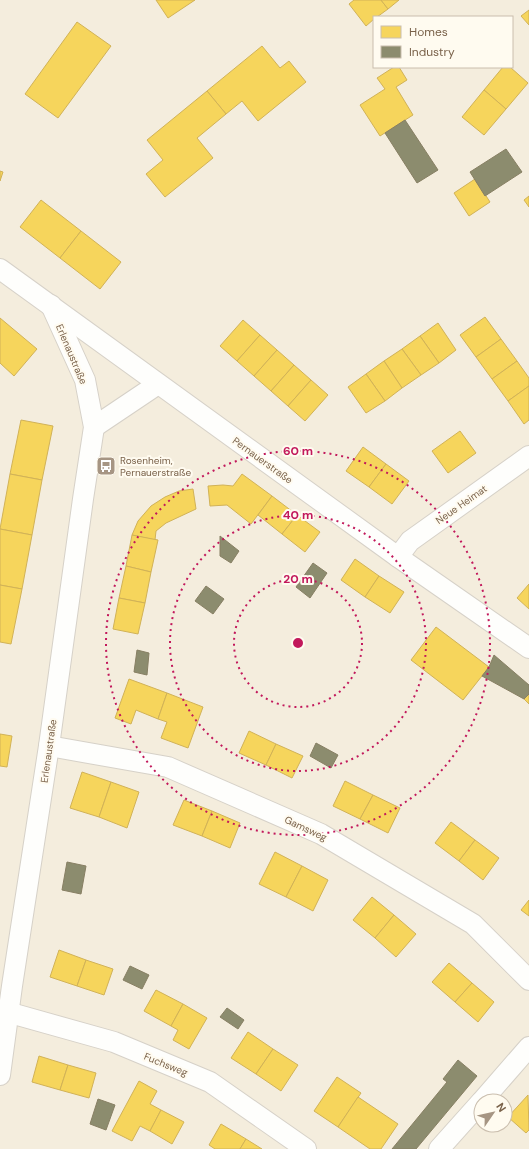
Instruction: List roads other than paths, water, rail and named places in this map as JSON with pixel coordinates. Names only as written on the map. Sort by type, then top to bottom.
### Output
[{"type":"street","name":"Pernauerstraße","points":[[0,269],[398,557],[529,648]]},
{"type":"street","name":"Erlenaustraße","points":[[0,1075],[5,1012],[12,986],[49,746],[94,427],[85,380],[51,305]]},
{"type":"street","points":[[94,427],[158,384]]},
{"type":"street","name":"Neue Heimat","points":[[398,557],[410,540],[529,456]]},
{"type":"street","name":"Gamsweg","points":[[49,746],[168,767],[322,834],[473,924],[529,980]]},
{"type":"street","name":"Fuchsweg","points":[[5,1012],[114,1042],[210,1082],[306,1149]]},
{"type":"street","points":[[488,1093],[529,1047]]},
{"type":"street","points":[[439,1149],[473,1110]]},
{"type":"place","name":"Rosenheim, Pernauerstraße","points":[[106,466]]}]
